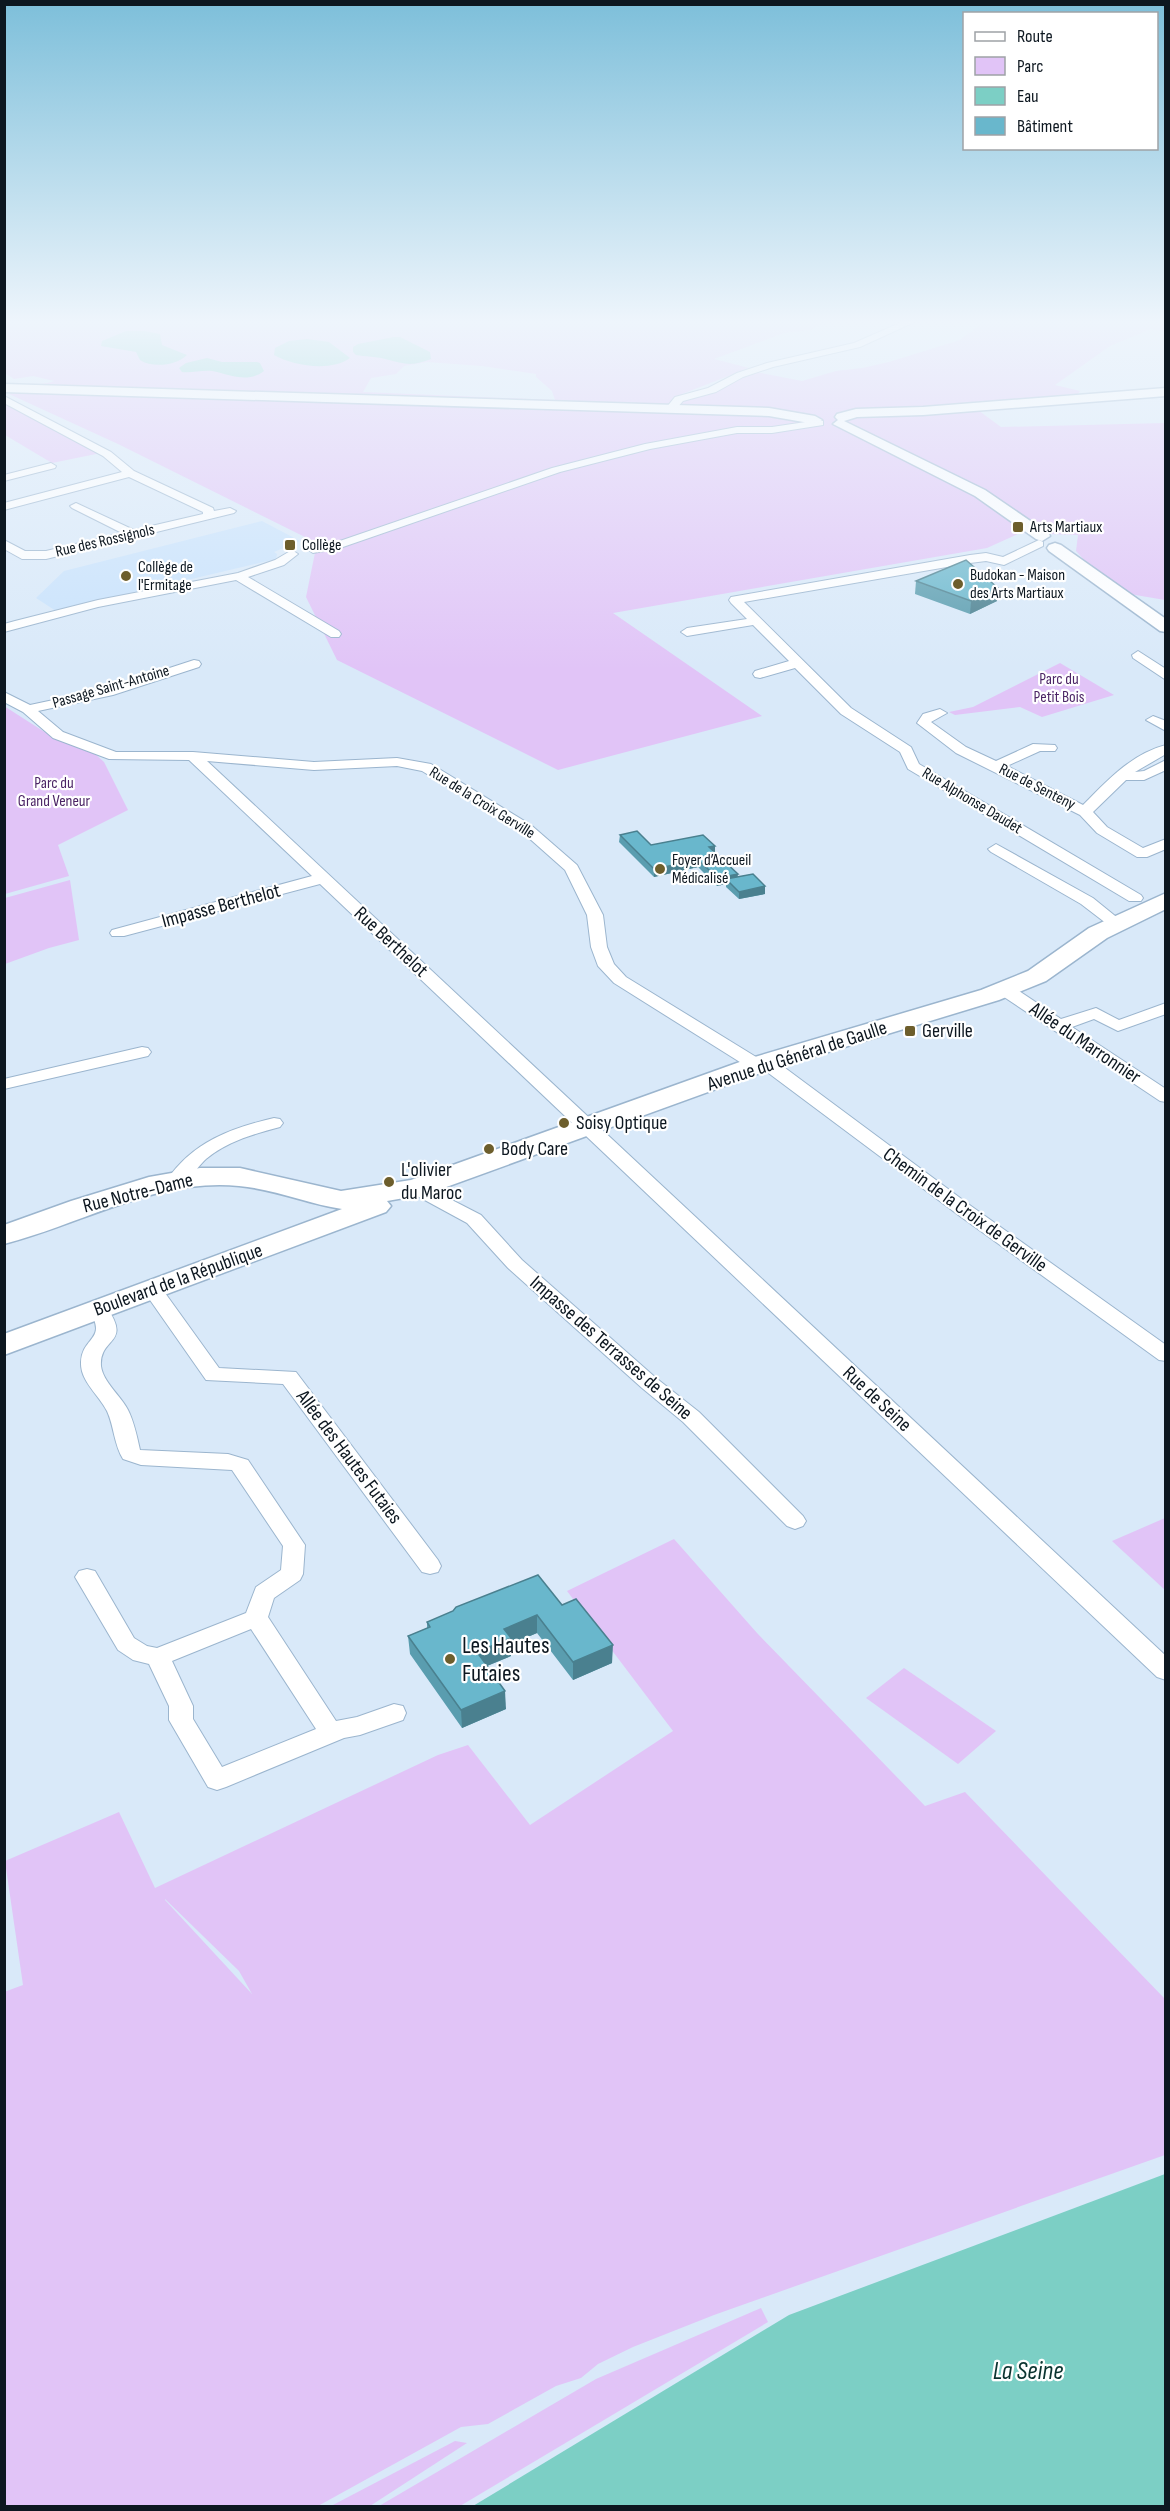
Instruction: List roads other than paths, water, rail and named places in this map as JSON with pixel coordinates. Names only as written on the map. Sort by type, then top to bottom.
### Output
[{"type":"main road","name":"Avenue du Général de Gaulle","points":[[417,1188],[762,1064],[892,1026],[1004,989],[1037,976],[1098,933],[1166,900]]},
{"type":"main road","name":"Rue Notre-Dame","points":[[4,1235],[81,1207],[176,1180],[200,1177],[240,1177],[346,1207]]},
{"type":"main road","name":"Boulevard de la République","points":[[4,1345],[153,1290],[346,1207],[400,1197],[417,1188]]},
{"type":"street","points":[[80,436],[107,453],[130,473],[209,510],[208,516]]},
{"type":"street","points":[[4,628],[90,605],[237,576],[280,563],[292,554],[306,554],[313,552],[313,549],[336,546],[365,534],[556,470],[649,446],[703,436]]},
{"type":"street","points":[[872,436],[981,493],[1045,543],[1166,627]]},
{"type":"street","points":[[4,478],[51,466]]},
{"type":"street","points":[[4,507],[130,473]]},
{"type":"street","points":[[4,487],[30,500]]},
{"type":"street","points":[[76,506],[132,534]]},
{"type":"street","name":"Rue des Rossignols","points":[[4,543],[22,555],[46,555],[230,511]]},
{"type":"street","name":"Rue Alphonse Daudet","points":[[1045,543],[1004,561],[986,557],[970,559],[735,600],[846,711],[906,750],[913,766],[1135,898]]},
{"type":"street","points":[[237,576],[335,634]]},
{"type":"street","points":[[687,632],[755,621]]},
{"type":"street","points":[[1138,655],[1166,676]]},
{"type":"street","points":[[760,674],[798,663]]},
{"type":"street","name":"Passage Saint-Antoine","points":[[28,710],[108,692],[194,664]]},
{"type":"street","name":"Rue de la Croix Gerville","points":[[4,696],[28,710],[58,735],[114,756],[193,756],[297,766],[397,762],[426,767],[526,828],[572,868],[595,915],[599,947],[606,966],[620,980],[762,1064]]},
{"type":"street","name":"Rue de Senteny","points":[[940,713],[928,717],[924,723],[960,750],[1085,812],[1102,830],[1142,854],[1166,843]]},
{"type":"street","points":[[1153,720],[1166,727]]},
{"type":"street","points":[[996,766],[1038,747],[1050,748]]},
{"type":"street","points":[[1085,812],[1121,774],[1147,757],[1166,749]]},
{"type":"street","name":"Rue Berthelot","points":[[193,756],[589,1127]]},
{"type":"street","points":[[1121,774],[1134,778],[1146,777],[1166,764]]},
{"type":"street","points":[[996,849],[1087,901],[1117,924]]},
{"type":"street","name":"Impasse Berthelot","points":[[118,933],[324,878]]},
{"type":"street","name":"Allée du Marronnier","points":[[1004,989],[1166,1097]]},
{"type":"street","points":[[1058,1026],[1096,1012],[1118,1026],[1166,1008]]},
{"type":"street","points":[[4,1084],[142,1052]]},
{"type":"street","name":"Chemin de la Croix de Gerville","points":[[762,1064],[1166,1355]]},
{"type":"street","points":[[176,1180],[194,1158],[214,1143],[226,1137],[274,1123]]},
{"type":"street","name":"Rue de Seine","points":[[589,1127],[1166,1671]]},
{"type":"street","name":"Impasse des Terrasses de Seine","points":[[417,1188],[474,1219],[514,1264],[691,1417],[795,1521]]},
{"type":"street","name":"Allée des Hautes Futaies","points":[[153,1290],[213,1375],[289,1377],[430,1566]]},
{"type":"street","points":[[98,1309],[108,1321],[108,1328],[91,1361],[91,1369],[116,1407],[131,1454],[141,1458],[228,1461],[240,1465],[294,1545],[292,1574],[264,1593],[256,1618]]},
{"type":"street","points":[[87,1577],[126,1644],[141,1654],[158,1657],[256,1618]]},
{"type":"street","points":[[256,1618],[331,1733]]},
{"type":"street","points":[[158,1657],[181,1706],[181,1720],[218,1780],[331,1733],[360,1726],[394,1713]]},
{"type":"water","name":"La Seine","points":[[1165,2174],[1165,2506],[473,2506],[789,2315]]},
{"type":"place","name":"Arts Martiaux","points":[[1018,527]]},
{"type":"place","name":"Collège","points":[[290,545]]},
{"type":"place","name":"Collège de l'Ermitage","points":[[126,576]]},
{"type":"place","name":"Budokan - Maison des Arts Martiaux","points":[[958,584]]},
{"type":"place","name":"Foyer d’Accueil Médicalisé","points":[[660,869]]},
{"type":"place","name":"Gerville","points":[[910,1031]]},
{"type":"place","name":"Soisy Optique","points":[[564,1123]]},
{"type":"place","name":"Body Care","points":[[489,1149]]},
{"type":"place","name":"L'olivier du Maroc","points":[[389,1182]]},
{"type":"place","name":"Les Hautes Futaies","points":[[450,1659]]},
{"type":"park label","name":"Parc du Petit Bois","points":[[1059,688]]},
{"type":"park label","name":"Parc du Grand Veneur","points":[[54,792]]}]
